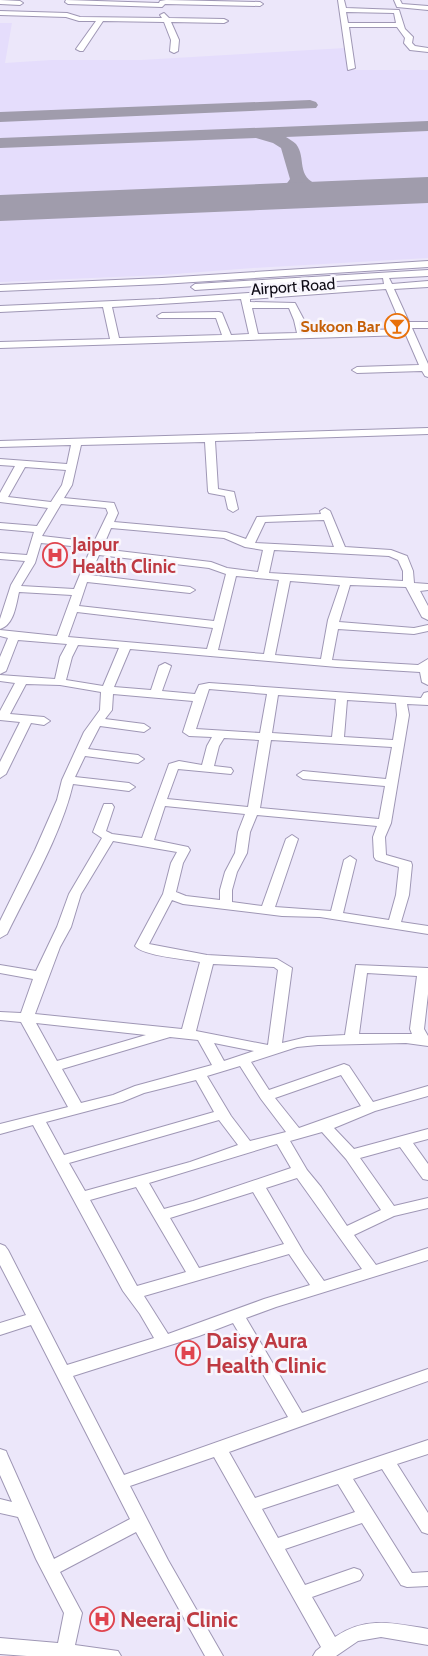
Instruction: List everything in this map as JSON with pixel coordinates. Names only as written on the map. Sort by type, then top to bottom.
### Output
[{"type":"street","points":[[70,0],[68,2],[260,4]]},
{"type":"street","points":[[341,0],[351,68]]},
{"type":"street","points":[[0,2],[20,3]]},
{"type":"street","points":[[162,2],[166,20],[174,40],[174,51]]},
{"type":"street","points":[[342,10],[398,6],[428,8]]},
{"type":"street","points":[[398,6],[399,25],[403,33],[409,37],[408,43],[417,51],[428,54]]},
{"type":"street","points":[[204,12],[205,22]]},
{"type":"street","points":[[0,14],[67,15],[79,19],[100,20],[224,21]]},
{"type":"street","points":[[80,49],[100,20]]},
{"type":"street","points":[[344,26],[399,25]]},
{"type":"street","points":[[412,48],[428,50]]},
{"type":"street","points":[[245,301],[384,277],[428,264]]},
{"type":"street","name":"Airport Road","points":[[159,298],[428,273]]},
{"type":"street","points":[[0,296],[384,277]]},
{"type":"street","points":[[357,370],[426,371],[384,277]]},
{"type":"street","points":[[0,288],[162,281],[384,277],[428,284]]},
{"type":"street","name":"Airport Road","points":[[384,277],[428,279]]},
{"type":"street","points":[[0,309],[107,304],[159,298]]},
{"type":"street","points":[[159,298],[164,328]]},
{"type":"street","points":[[0,302],[159,298],[245,301],[292,305],[299,320],[302,335]]},
{"type":"street","points":[[196,299],[201,315]]},
{"type":"street","points":[[245,301],[254,337]]},
{"type":"street","points":[[107,304],[115,341]]},
{"type":"street","points":[[0,345],[115,341],[164,328],[201,315],[219,315],[227,338]]},
{"type":"street","points":[[164,328],[227,338],[302,335],[428,325]]},
{"type":"street","points":[[0,444],[428,431]]},
{"type":"street","points":[[210,439],[213,491],[230,494],[233,509]]},
{"type":"street","points":[[0,626],[7,617],[14,593],[31,558],[39,534],[67,485],[77,442]]},
{"type":"street","points":[[0,462],[71,467]]},
{"type":"street","points":[[20,464],[1,499],[110,505],[113,514],[78,592],[62,639]]},
{"type":"street","points":[[249,545],[261,519],[326,513],[341,550]]},
{"type":"street","points":[[108,525],[226,535],[249,545],[269,547],[391,553],[403,558],[411,586],[427,614]]},
{"type":"street","points":[[0,526],[97,549],[211,564],[232,572],[264,576],[428,587]]},
{"type":"street","points":[[264,576],[269,547]]},
{"type":"street","points":[[0,556],[31,558]]},
{"type":"street","points":[[212,652],[232,572]]},
{"type":"street","points":[[269,658],[286,577]]},
{"type":"street","points":[[84,578],[190,590]]},
{"type":"street","points":[[326,663],[333,625],[346,582]]},
{"type":"street","points":[[0,600],[14,593],[78,592]]},
{"type":"street","points":[[72,608],[220,625]]},
{"type":"street","points":[[333,625],[414,631],[428,628]]},
{"type":"street","points":[[0,633],[14,636],[326,663],[421,668],[426,664]]},
{"type":"street","points":[[0,671],[14,636]]},
{"type":"street","points":[[60,682],[66,657],[74,640]]},
{"type":"street","points":[[0,934],[41,850],[63,800],[68,780],[90,732],[106,710],[107,690],[126,645]]},
{"type":"street","points":[[426,664],[428,682]]},
{"type":"street","points":[[155,695],[165,666]]},
{"type":"street","points":[[0,678],[49,683],[60,682],[107,690],[200,698]]},
{"type":"street","points":[[22,681],[1,716],[44,721]]},
{"type":"street","points":[[397,744],[189,732],[205,687],[426,702],[428,695]]},
{"type":"street","points":[[226,905],[226,890],[231,872],[241,853],[244,832],[252,812],[273,691]]},
{"type":"street","points":[[338,740],[342,696]]},
{"type":"street","points":[[394,924],[404,891],[406,865],[380,857],[379,837],[385,823],[403,715],[401,700]]},
{"type":"street","points":[[0,774],[27,720]]},
{"type":"street","points":[[97,722],[144,728]]},
{"type":"street","points":[[207,769],[213,746],[220,734]]},
{"type":"street","points":[[82,752],[138,759]]},
{"type":"street","points":[[146,844],[173,767],[179,765],[228,771]]},
{"type":"street","points":[[303,775],[391,783]]},
{"type":"street","points":[[68,780],[129,787]]},
{"type":"street","points":[[160,802],[357,822],[385,823]]},
{"type":"street","points":[[108,807],[99,832],[109,837],[146,844],[170,846],[184,850],[174,871],[169,894],[142,946],[207,959],[277,964],[285,968],[274,1051]]},
{"type":"street","points":[[26,1018],[53,947],[64,927],[75,894],[109,837]]},
{"type":"street","points":[[267,910],[292,839]]},
{"type":"street","points":[[336,916],[350,860]]},
{"type":"street","points":[[169,894],[183,900],[336,916],[428,930]]},
{"type":"street","points":[[181,1033],[207,959]]},
{"type":"street","points":[[351,1040],[362,968],[426,972],[417,1030],[424,1040]]},
{"type":"street","points":[[0,969],[41,976]]},
{"type":"street","points":[[0,1016],[181,1033],[274,1051]]},
{"type":"street","points":[[26,1018],[55,1066],[77,1109]]},
{"type":"street","points":[[55,1066],[181,1033]]},
{"type":"street","points":[[203,1036],[220,1066]]},
{"type":"street","points":[[0,1129],[116,1099],[140,1089],[198,1074],[296,1043],[314,1040],[424,1040]]},
{"type":"street","points":[[244,1060],[288,1136],[300,1170],[316,1190],[326,1209],[373,1272]]},
{"type":"street","points":[[266,1096],[344,1069],[370,1108]]},
{"type":"street","points":[[198,1074],[223,1114],[247,1147]]},
{"type":"street","points":[[81,1198],[141,1182],[247,1147],[324,1126],[370,1108],[426,1095]]},
{"type":"street","points":[[60,1161],[223,1114]]},
{"type":"street","points":[[37,1120],[133,1293],[146,1310],[164,1341]]},
{"type":"street","points":[[324,1126],[351,1155],[390,1212]]},
{"type":"street","points":[[351,1155],[428,1134]]},
{"type":"street","points":[[402,1140],[428,1175]]},
{"type":"street","points":[[160,1214],[196,1206],[300,1170]]},
{"type":"street","points":[[141,1182],[196,1274]]},
{"type":"street","points":[[257,1186],[321,1288]]},
{"type":"street","points":[[344,1233],[390,1212],[428,1203]]},
{"type":"street","points":[[133,1293],[293,1246]]},
{"type":"street","points":[[0,1250],[162,1565],[214,1656]]},
{"type":"street","points":[[63,1373],[164,1341],[270,1303],[428,1254]]},
{"type":"street","points":[[237,1316],[298,1420]]},
{"type":"street","points":[[0,1329],[35,1318]]},
{"type":"street","points":[[120,1483],[428,1375]]},
{"type":"street","points":[[218,1448],[301,1594],[327,1652],[354,1634],[381,1629],[428,1637]]},
{"type":"street","points":[[251,1506],[386,1461],[426,1451]]},
{"type":"street","points":[[0,1456],[50,1569],[73,1613],[65,1654]]},
{"type":"street","points":[[386,1461],[428,1527]]},
{"type":"street","points":[[342,1476],[407,1580],[428,1579]]},
{"type":"street","points":[[0,1506],[24,1512]]},
{"type":"street","points":[[274,1546],[366,1515]]},
{"type":"street","points":[[50,1569],[140,1522]]},
{"type":"street","points":[[301,1594],[354,1575]]},
{"type":"street","points":[[0,1646],[65,1654],[112,1656]]},
{"type":"shaded area","points":[[0,23],[12,23],[5,63],[51,60],[141,60],[345,48],[348,70],[428,70],[428,258],[161,275],[0,282]]},
{"type":"taxiway","points":[[0,117],[310,105]]},
{"type":"taxiway","points":[[0,143],[428,126]]},
{"type":"taxiway","points":[[262,135],[279,139],[289,146],[295,173],[305,185],[322,192],[371,192]]},
{"type":"taxiway","points":[[247,197],[268,196],[284,192],[295,185],[298,179]]},
{"type":"runway","points":[[0,208],[428,190]]},
{"type":"place","name":"Sukoon Bar","points":[[397,326]]},
{"type":"place","name":"Jaipur Health Clinic","points":[[55,555]]},
{"type":"place","name":"Daisy Aura Health Clinic","points":[[188,1353]]},
{"type":"place","name":"Neeraj Clinic","points":[[102,1619]]}]
